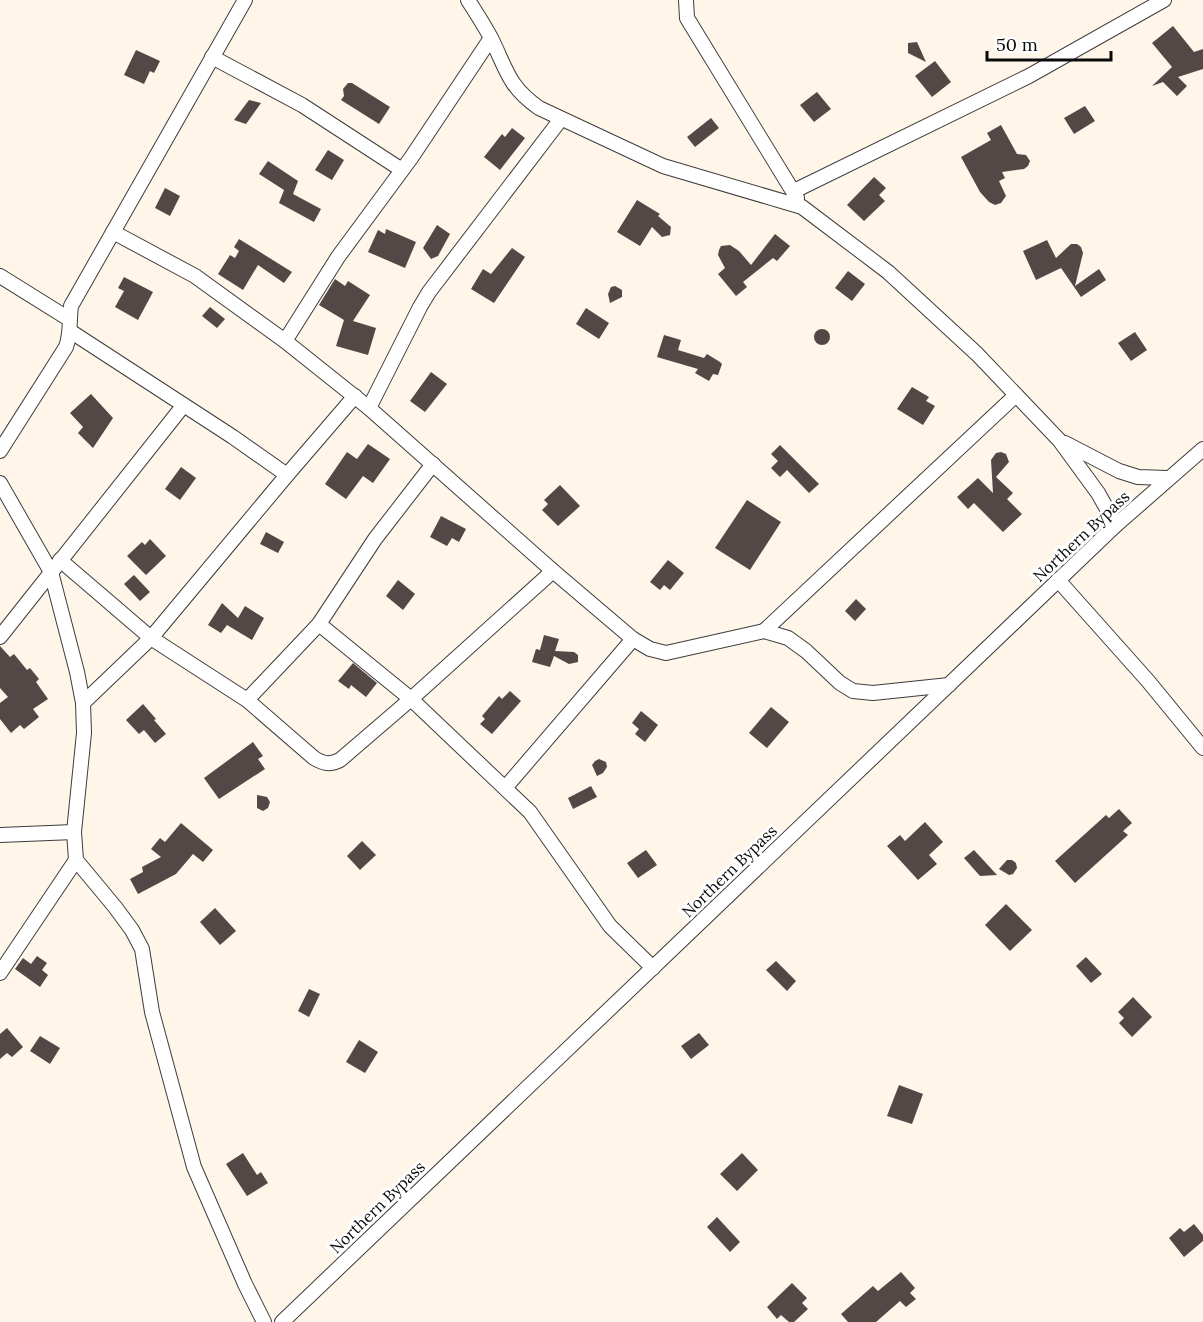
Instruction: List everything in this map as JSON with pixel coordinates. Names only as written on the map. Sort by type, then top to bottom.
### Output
[{"type":"street","points":[[0,451],[66,347],[71,306],[245,0]]},
{"type":"street","points":[[468,0],[491,38],[511,82],[522,97],[561,119],[663,166],[802,207],[888,272],[977,354],[1060,441],[1098,493],[1116,525]]},
{"type":"street","points":[[686,0],[687,18],[802,207]]},
{"type":"street","points":[[794,192],[1029,76],[1164,0]]},
{"type":"street","points":[[285,341],[338,257],[402,170],[491,38]]},
{"type":"street","points":[[212,57],[302,105],[402,170]]},
{"type":"street","points":[[369,408],[429,292],[561,119]]},
{"type":"street","points":[[113,232],[195,276],[285,341],[355,396],[633,639],[650,649],[666,653],[764,631],[788,638],[806,651],[840,683],[853,691],[873,693],[949,685]]},
{"type":"street","points":[[0,276],[183,406],[233,437],[287,475]]},
{"type":"street","points":[[764,631],[1016,395]]},
{"type":"street","points":[[82,703],[151,638],[355,396]]},
{"type":"street","points":[[0,638],[183,406]]},
{"type":"street","points":[[1060,441],[1119,471],[1138,477],[1167,478]]},
{"type":"street","name":"Northern Bypass","points":[[282,1322],[1116,525],[1167,478],[1203,449]]},
{"type":"street","points":[[247,700],[319,624],[375,539],[433,464]]},
{"type":"street","points":[[0,483],[51,572],[77,672],[84,733],[74,832],[76,860],[115,907],[132,930],[142,949],[152,1012],[194,1167],[264,1322]]},
{"type":"street","points":[[60,560],[151,638],[247,700],[314,758],[322,763],[332,764],[340,760],[411,699],[553,571]]},
{"type":"street","points":[[1058,580],[1148,681],[1203,748]]},
{"type":"street","points":[[319,624],[411,699],[539,822],[610,926],[653,968]]},
{"type":"street","points":[[505,788],[633,639]]},
{"type":"street","points":[[0,836],[74,832]]},
{"type":"street","points":[[0,973],[76,860]]},
{"type":"building","points":[[1173,26],[1194,52],[1203,49],[1203,69],[1178,77],[1187,86],[1177,96],[1163,82],[1152,86],[1172,67],[1152,43]]},
{"type":"building","points":[[917,42],[926,62],[908,53],[908,43]]},
{"type":"building","points":[[136,50],[160,61],[154,73],[150,71],[144,84],[124,75]]},
{"type":"building","points":[[935,61],[951,82],[932,97],[915,76]]},
{"type":"building","points":[[348,83],[352,83],[390,107],[379,124],[341,100],[344,96],[343,89]]},
{"type":"building","points":[[817,92],[831,109],[814,122],[800,105]]},
{"type":"building","points":[[249,100],[261,103],[246,124],[234,120]]},
{"type":"building","points":[[1085,106],[1095,121],[1074,134],[1064,118]]},
{"type":"building","points":[[711,118],[719,128],[695,147],[687,137]]},
{"type":"building","points":[[1001,125],[1017,154],[1026,155],[1030,161],[1024,169],[1002,172],[1005,178],[999,181],[1006,196],[1001,203],[995,205],[980,192],[961,157],[991,140],[987,133]]},
{"type":"building","points":[[512,128],[525,138],[500,170],[484,157],[502,134],[505,137]]},
{"type":"building","points":[[328,150],[344,160],[332,180],[315,170]]},
{"type":"building","points":[[268,161],[298,181],[293,194],[321,209],[314,222],[279,203],[284,190],[259,174]]},
{"type":"building","points":[[874,177],[886,188],[879,195],[885,201],[864,221],[847,205]]},
{"type":"building","points":[[165,188],[180,196],[170,216],[155,208]]},
{"type":"building","points":[[637,200],[660,214],[658,216],[671,227],[670,235],[662,237],[652,227],[640,246],[617,232]]},
{"type":"building","points":[[437,225],[450,234],[438,256],[431,259],[423,248]]},
{"type":"building","points":[[386,229],[416,242],[405,268],[368,252],[378,230],[385,234]]},
{"type":"building","points":[[775,234],[790,246],[777,261],[773,258],[743,282],[747,287],[736,296],[718,274],[725,268],[718,255],[721,246],[730,245],[739,251],[751,265]]},
{"type":"building","points":[[239,239],[292,272],[284,283],[258,265],[243,290],[218,274],[230,255],[235,258],[239,251],[234,247]]},
{"type":"building","points":[[1047,240],[1056,258],[1071,244],[1081,247],[1083,253],[1075,286],[1099,269],[1106,280],[1081,297],[1061,268],[1036,280],[1023,251]]},
{"type":"building","points":[[512,248],[525,257],[494,303],[471,289],[483,269],[491,274]]},
{"type":"building","points":[[848,271],[865,284],[852,301],[835,288]]},
{"type":"building","points":[[124,277],[153,292],[138,320],[115,307],[124,291],[118,288]]},
{"type":"building","points":[[335,279],[345,286],[348,281],[370,295],[353,321],[376,328],[368,355],[336,346],[344,320],[319,305]]},
{"type":"building","points":[[615,286],[622,290],[622,297],[610,303],[608,294],[611,287]]},
{"type":"building","points":[[210,307],[225,319],[217,328],[202,316]]},
{"type":"building","points":[[586,308],[609,323],[599,339],[576,324]]},
{"type":"building","points":[[822,329],[830,337],[822,345],[814,337]]},
{"type":"building","points":[[1135,332],[1147,350],[1131,361],[1118,343]]},
{"type":"building","points":[[664,335],[681,340],[678,350],[704,358],[707,354],[720,362],[722,364],[718,375],[713,374],[709,381],[695,373],[698,369],[657,357]]},
{"type":"building","points":[[431,372],[447,384],[425,412],[410,401]]},
{"type":"building","points":[[912,387],[929,397],[926,401],[935,406],[923,425],[897,409]]},
{"type":"building","points":[[91,394],[113,418],[93,448],[78,433],[83,427],[70,413]]},
{"type":"building","points":[[368,444],[390,459],[373,483],[363,476],[346,499],[325,484],[347,452],[357,459]]},
{"type":"building","points":[[780,445],[819,484],[809,493],[787,470],[780,477],[771,468],[778,461],[771,454]]},
{"type":"building","points":[[996,453],[1006,454],[1009,462],[996,477],[1013,493],[1007,499],[1022,514],[1003,532],[974,503],[968,509],[957,497],[978,478],[993,493],[991,460]]},
{"type":"building","points":[[181,467],[196,478],[180,500],[165,489]]},
{"type":"building","points":[[560,485],[580,506],[558,526],[542,510],[548,504],[544,500]]},
{"type":"building","points":[[747,500],[781,522],[750,570],[715,548]]},
{"type":"building","points":[[441,516],[466,529],[459,542],[452,538],[447,546],[430,537]]},
{"type":"building","points":[[266,532],[284,542],[278,553],[260,544]]},
{"type":"building","points":[[150,539],[166,556],[146,575],[127,556],[142,542],[145,545]]},
{"type":"building","points":[[668,560],[684,573],[670,590],[664,585],[660,590],[650,582]]},
{"type":"building","points":[[134,575],[150,592],[140,601],[124,584]]},
{"type":"building","points":[[398,580],[415,594],[403,610],[386,596]]},
{"type":"building","points":[[856,599],[866,609],[855,621],[845,611]]},
{"type":"building","points":[[222,603],[238,618],[245,606],[264,618],[252,640],[227,625],[221,633],[208,625]]},
{"type":"building","points":[[544,635],[559,639],[555,651],[574,652],[578,655],[578,662],[569,664],[554,656],[550,667],[532,662],[536,649],[540,650]]},
{"type":"building","points":[[0,646],[10,657],[14,654],[27,670],[30,668],[39,679],[36,682],[48,699],[33,709],[39,717],[24,729],[20,725],[11,733],[0,719],[0,703],[8,697],[0,688]]},
{"type":"building","points":[[353,663],[377,683],[366,697],[351,685],[349,689],[338,681]]},
{"type":"building","points":[[510,691],[521,701],[492,734],[480,724],[485,719],[482,716],[499,696],[502,699]]},
{"type":"building","points":[[143,704],[166,734],[155,743],[144,730],[139,734],[126,720]]},
{"type":"building","points":[[771,707],[789,722],[767,748],[749,733]]},
{"type":"building","points":[[641,711],[658,725],[645,742],[635,734],[639,729],[632,723]]},
{"type":"building","points":[[253,742],[263,756],[258,759],[265,769],[219,799],[204,778]]},
{"type":"building","points":[[599,759],[606,762],[607,767],[597,776],[592,765]]},
{"type":"building","points":[[591,786],[597,797],[573,809],[568,798]]},
{"type":"building","points":[[257,795],[267,797],[270,802],[268,808],[263,811],[257,808]]},
{"type":"building","points":[[1119,809],[1132,823],[1123,831],[1128,835],[1075,883],[1055,861],[1106,815],[1109,818]]},
{"type":"building","points":[[925,822],[943,842],[929,855],[937,864],[918,880],[887,846],[900,835],[905,841]]},
{"type":"building","points":[[181,823],[213,850],[203,862],[193,854],[176,874],[138,894],[130,879],[143,872],[142,867],[161,857],[151,849],[160,838],[165,842]]},
{"type":"building","points":[[362,841],[376,855],[360,870],[347,856]]},
{"type":"building","points":[[646,850],[657,865],[638,878],[627,863]]},
{"type":"building","points":[[974,850],[997,875],[980,876],[964,858]]},
{"type":"building","points":[[1007,860],[1016,863],[1017,868],[1013,874],[1009,875],[999,869]]},
{"type":"building","points":[[1006,904],[1032,930],[1010,951],[985,925]]},
{"type":"building","points":[[215,908],[236,931],[220,945],[200,922]]},
{"type":"building","points":[[37,956],[47,963],[42,970],[48,975],[40,987],[15,969],[23,958],[31,964]]},
{"type":"building","points":[[1086,957],[1102,974],[1091,983],[1076,966]]},
{"type":"building","points":[[776,961],[796,981],[787,991],[766,970]]},
{"type":"building","points":[[309,989],[320,994],[309,1017],[298,1011]]},
{"type":"building","points":[[1133,997],[1152,1017],[1132,1037],[1119,1023],[1124,1018],[1118,1012]]},
{"type":"building","points":[[7,1028],[23,1047],[12,1057],[7,1053],[0,1059],[0,1034]]},
{"type":"building","points":[[699,1033],[709,1045],[691,1059],[681,1046]]},
{"type":"building","points":[[40,1036],[60,1048],[50,1064],[30,1051]]},
{"type":"building","points":[[359,1040],[378,1052],[365,1073],[346,1062]]},
{"type":"building","points":[[899,1085],[923,1094],[912,1124],[887,1116]]},
{"type":"building","points":[[243,1153],[257,1175],[261,1172],[268,1183],[247,1196],[226,1164]]},
{"type":"building","points":[[742,1153],[758,1170],[737,1191],[720,1174]]},
{"type":"building","points":[[717,1217],[740,1242],[730,1252],[707,1227]]},
{"type":"building","points":[[1194,1224],[1203,1235],[1203,1241],[1184,1257],[1169,1238],[1180,1228],[1184,1232]]},
{"type":"building","points":[[901,1272],[915,1288],[910,1293],[916,1299],[906,1307],[900,1301],[876,1322],[848,1322],[841,1314],[873,1286],[878,1291]]},
{"type":"building","points":[[792,1283],[807,1298],[802,1303],[808,1309],[794,1322],[789,1322],[781,1315],[777,1319],[767,1307]]}]
